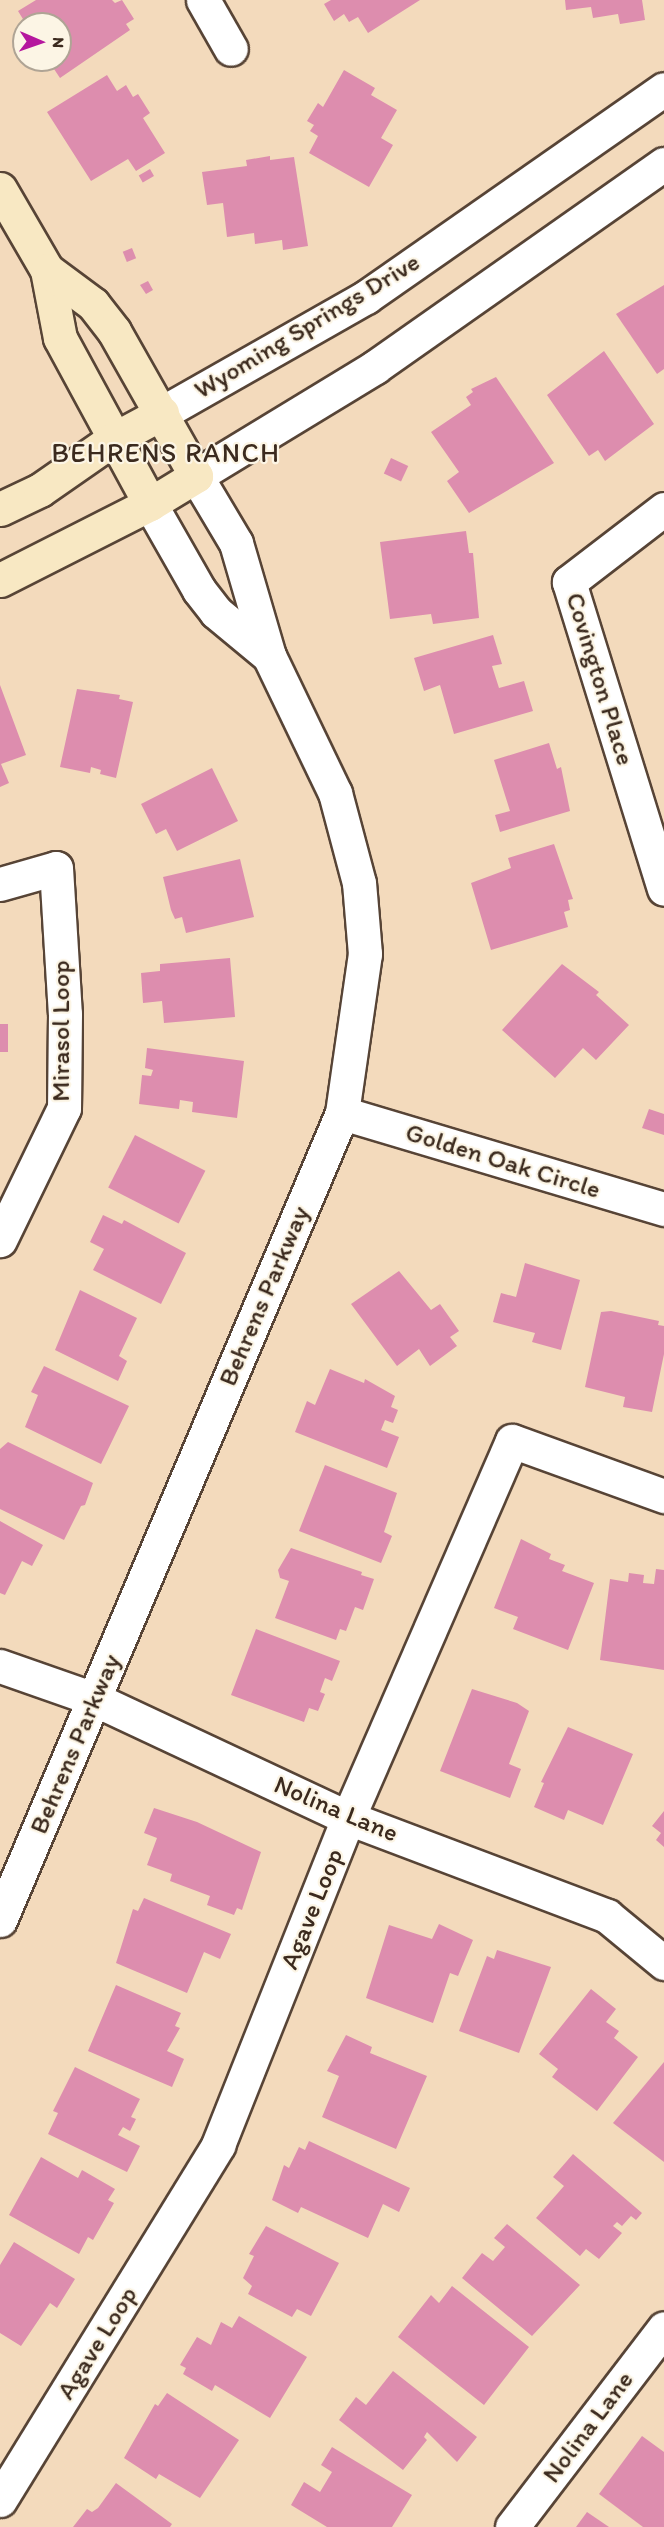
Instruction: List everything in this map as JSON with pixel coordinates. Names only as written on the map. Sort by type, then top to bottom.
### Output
[{"type":"street","points":[[203,0],[231,50]]},
{"type":"street","name":"Wyoming Springs Drive","points":[[0,509],[40,490],[112,440],[366,297],[664,89]]},
{"type":"street","points":[[0,580],[150,504],[375,367],[664,164]]},
{"type":"street","name":"Behrens Parkway","points":[[0,189],[47,270],[60,338],[112,440],[199,590],[216,612],[269,656]]},
{"type":"street","name":"Behrens Parkway","points":[[0,1920],[342,1113],[365,954],[359,883],[335,793],[269,656],[236,543],[195,476],[162,412],[114,331],[93,304],[47,270]]},
{"type":"street","name":"Covington Place","points":[[664,509],[569,582],[664,889]]},
{"type":"street","name":"Mirasol Loop","points":[[0,884],[56,868],[65,1014],[64,1108],[0,1240]]},
{"type":"street","name":"Golden Oak Circle","points":[[342,1113],[664,1209]]},
{"type":"street","name":"Agave Loop","points":[[0,2500],[218,2145],[348,1818],[512,1441],[664,1496]]},
{"type":"street","name":"Nolina Lane","points":[[0,1666],[93,1699],[348,1818],[607,1916],[664,1964]]},
{"type":"street","name":"Nolina Lane","points":[[513,2527],[664,2328]]},
{"type":"building","points":[[36,0],[112,0],[115,3],[122,0],[134,19],[126,24],[130,30],[72,70],[72,12],[18,11]]},
{"type":"building","points":[[331,0],[420,0],[368,33],[358,17],[349,22],[344,14],[334,21],[324,4]]},
{"type":"building","points":[[565,0],[642,0],[645,20],[620,24],[618,14],[593,18],[591,7],[566,10]]},
{"type":"building","points":[[344,70],[375,88],[371,95],[397,110],[381,138],[393,145],[369,187],[309,153],[318,136],[310,131],[314,125],[307,121],[318,103],[323,107]]},
{"type":"building","points":[[56,72],[69,72],[60,78]]},
{"type":"building","points":[[107,75],[117,91],[126,85],[133,97],[138,94],[150,113],[143,118],[165,153],[136,171],[128,159],[91,181],[47,112]]},
{"type":"building","points":[[270,156],[270,160],[294,157],[308,246],[283,250],[282,240],[255,244],[254,233],[227,237],[223,203],[207,205],[202,172],[247,166],[246,160]]},
{"type":"building","points":[[150,169],[154,176],[143,182],[139,176]]},
{"type":"building","points":[[132,248],[136,258],[127,262],[123,252]]},
{"type":"building","points":[[148,281],[153,290],[146,294],[140,285]]},
{"type":"building","points":[[664,285],[664,369],[657,374],[616,314]]},
{"type":"building","points":[[604,351],[654,424],[605,461],[598,450],[589,456],[547,395]]},
{"type":"building","points":[[496,377],[554,463],[469,513],[447,481],[459,472],[431,432],[471,405],[466,397],[473,392],[471,389]]},
{"type":"building","points":[[391,458],[408,466],[401,481],[384,473]]},
{"type":"building","points":[[466,531],[469,553],[473,553],[479,618],[433,624],[431,614],[390,619],[380,542]]},
{"type":"building","points":[[493,635],[502,664],[492,666],[499,688],[524,681],[533,711],[454,734],[440,685],[424,691],[414,658]]},
{"type":"building","points":[[0,685],[26,755],[1,764],[9,783],[0,787]]},
{"type":"building","points":[[77,689],[120,695],[119,699],[133,702],[116,778],[100,774],[101,770],[91,767],[90,773],[60,767]]},
{"type":"building","points":[[549,743],[557,769],[561,767],[570,811],[500,832],[495,815],[510,811],[494,760]]},
{"type":"building","points":[[212,768],[238,821],[177,851],[166,829],[156,834],[141,804]]},
{"type":"building","points":[[554,844],[573,899],[568,900],[570,910],[564,912],[568,927],[491,950],[471,883],[511,868],[508,858]]},
{"type":"building","points":[[240,859],[254,917],[186,933],[182,917],[175,919],[171,910],[163,877]]},
{"type":"building","points":[[230,958],[235,1017],[164,1023],[162,1001],[143,1003],[141,973],[160,971],[160,964]]},
{"type":"building","points":[[562,964],[599,992],[596,995],[629,1025],[596,1060],[583,1048],[555,1078],[502,1030]]},
{"type":"building","points":[[0,1024],[8,1024],[8,1052],[0,1052]]},
{"type":"building","points":[[147,1048],[244,1061],[237,1118],[192,1112],[193,1102],[180,1100],[179,1109],[139,1104],[142,1075],[151,1076],[153,1070],[145,1068]]},
{"type":"building","points":[[649,1109],[664,1114],[664,1135],[642,1128]]},
{"type":"building","points":[[135,1135],[205,1171],[179,1223],[108,1188]]},
{"type":"building","points":[[103,1215],[122,1224],[124,1220],[186,1253],[161,1304],[93,1270],[104,1249],[90,1242]]},
{"type":"building","points":[[525,1263],[580,1280],[561,1350],[532,1342],[535,1333],[493,1322],[501,1293],[516,1297]]},
{"type":"building","points":[[399,1271],[431,1310],[440,1304],[459,1331],[450,1337],[457,1346],[430,1366],[419,1349],[397,1366],[351,1304]]},
{"type":"building","points":[[80,1290],[137,1318],[119,1356],[127,1361],[118,1381],[55,1350]]},
{"type":"building","points":[[611,1311],[659,1321],[658,1325],[664,1326],[664,1354],[652,1412],[623,1407],[625,1397],[585,1387],[601,1312]]},
{"type":"building","points":[[44,1366],[129,1406],[101,1464],[25,1427],[38,1395],[31,1392]]},
{"type":"building","points":[[330,1369],[364,1383],[365,1379],[395,1396],[391,1407],[398,1410],[393,1423],[385,1420],[381,1430],[399,1437],[387,1468],[295,1432],[307,1401],[315,1405]]},
{"type":"building","points":[[8,1442],[93,1483],[85,1505],[81,1506],[64,1540],[0,1509],[0,1449]]},
{"type":"building","points":[[325,1465],[397,1493],[384,1532],[392,1536],[381,1563],[299,1531]]},
{"type":"building","points":[[0,1521],[43,1545],[32,1566],[22,1561],[5,1595],[0,1593]]},
{"type":"building","points":[[521,1539],[551,1554],[549,1559],[565,1565],[562,1571],[594,1583],[568,1650],[513,1629],[518,1617],[494,1608]]},
{"type":"building","points":[[291,1548],[362,1572],[361,1575],[374,1579],[363,1610],[355,1607],[346,1631],[340,1629],[336,1640],[275,1618],[289,1581],[280,1578],[278,1570]]},
{"type":"building","points":[[656,1569],[664,1570],[664,1670],[600,1660],[610,1579],[628,1582],[629,1573],[644,1575],[643,1583],[654,1584]]},
{"type":"building","points":[[256,1629],[340,1661],[332,1681],[325,1678],[320,1692],[325,1694],[318,1711],[309,1708],[304,1722],[231,1695]]},
{"type":"building","points":[[472,1689],[517,1703],[529,1711],[509,1764],[521,1769],[510,1798],[440,1771]]},
{"type":"building","points":[[568,1727],[633,1754],[603,1825],[568,1810],[564,1820],[534,1807],[544,1783],[541,1782]]},
{"type":"building","points":[[154,1808],[197,1822],[261,1852],[242,1910],[237,1908],[234,1915],[207,1905],[210,1896],[170,1881],[172,1874],[147,1865],[157,1838],[144,1833]]},
{"type":"building","points":[[664,1811],[664,1847],[656,1840],[661,1833],[652,1826]]},
{"type":"building","points":[[144,1898],[231,1934],[220,1959],[204,1952],[187,1993],[116,1963],[133,1909],[138,1911]]},
{"type":"building","points":[[439,1924],[473,1940],[458,1976],[450,1973],[433,2023],[366,1998],[389,1925],[432,1939]]},
{"type":"building","points":[[497,1950],[551,1967],[519,2053],[459,2031],[487,1956],[494,1959]]},
{"type":"building","points":[[116,1985],[181,2013],[175,2026],[180,2028],[167,2051],[184,2059],[172,2087],[88,2051]]},
{"type":"building","points":[[591,1989],[616,2009],[606,2022],[619,2031],[614,2038],[638,2057],[597,2111],[552,2077],[558,2069],[539,2054]]},
{"type":"building","points":[[346,2035],[372,2047],[370,2053],[427,2076],[396,2149],[322,2117],[339,2076],[327,2071]]},
{"type":"building","points":[[664,2062],[664,2162],[613,2123]]},
{"type":"building","points":[[75,2067],[140,2099],[131,2117],[136,2119],[130,2131],[123,2127],[118,2135],[140,2146],[127,2172],[48,2134],[58,2113],[53,2111]]},
{"type":"building","points":[[309,2141],[410,2188],[399,2212],[383,2204],[368,2238],[301,2207],[298,2213],[272,2200],[284,2165],[289,2168],[299,2147],[305,2150]]},
{"type":"building","points":[[573,2154],[642,2213],[636,2220],[631,2216],[622,2226],[617,2222],[613,2226],[622,2233],[599,2259],[586,2249],[580,2256],[536,2218],[564,2186],[553,2177]]},
{"type":"building","points":[[41,2157],[78,2178],[82,2170],[115,2189],[108,2200],[114,2203],[93,2240],[88,2237],[79,2254],[9,2215]]},
{"type":"building","points":[[507,2224],[580,2285],[532,2336],[462,2278],[482,2253],[493,2261],[505,2247],[494,2238]]},
{"type":"building","points":[[266,2226],[339,2263],[311,2316],[297,2309],[292,2317],[248,2294],[252,2286],[243,2278],[254,2256],[249,2254]]},
{"type":"building","points":[[14,2242],[75,2279],[57,2308],[50,2303],[21,2346],[0,2333],[0,2265]]},
{"type":"building","points":[[452,2286],[529,2347],[484,2405],[398,2337],[431,2295],[439,2303]]},
{"type":"building","points":[[239,2316],[307,2357],[270,2418],[215,2385],[212,2391],[183,2374],[186,2368],[180,2365],[197,2337],[211,2345],[221,2322],[232,2328]]},
{"type":"building","points":[[393,2371],[477,2437],[457,2462],[427,2432],[424,2437],[427,2440],[403,2470],[339,2420],[356,2397],[366,2405]]},
{"type":"building","points":[[167,2393],[239,2440],[200,2498],[159,2474],[156,2479],[124,2458],[155,2404],[158,2406]]},
{"type":"building","points":[[642,2436],[664,2452],[664,2527],[643,2527],[599,2494]]},
{"type":"building","points":[[332,2447],[412,2495],[392,2527],[327,2527],[291,2505],[304,2482],[320,2492],[332,2472],[321,2465]]},
{"type":"building","points":[[116,2483],[172,2524],[170,2527],[73,2527],[87,2509],[92,2512],[98,2508]]},
{"type":"building","points":[[587,2512],[609,2527],[576,2527]]},
{"type":"district","name":"BEHRENS RANCH","points":[[166,453]]}]
